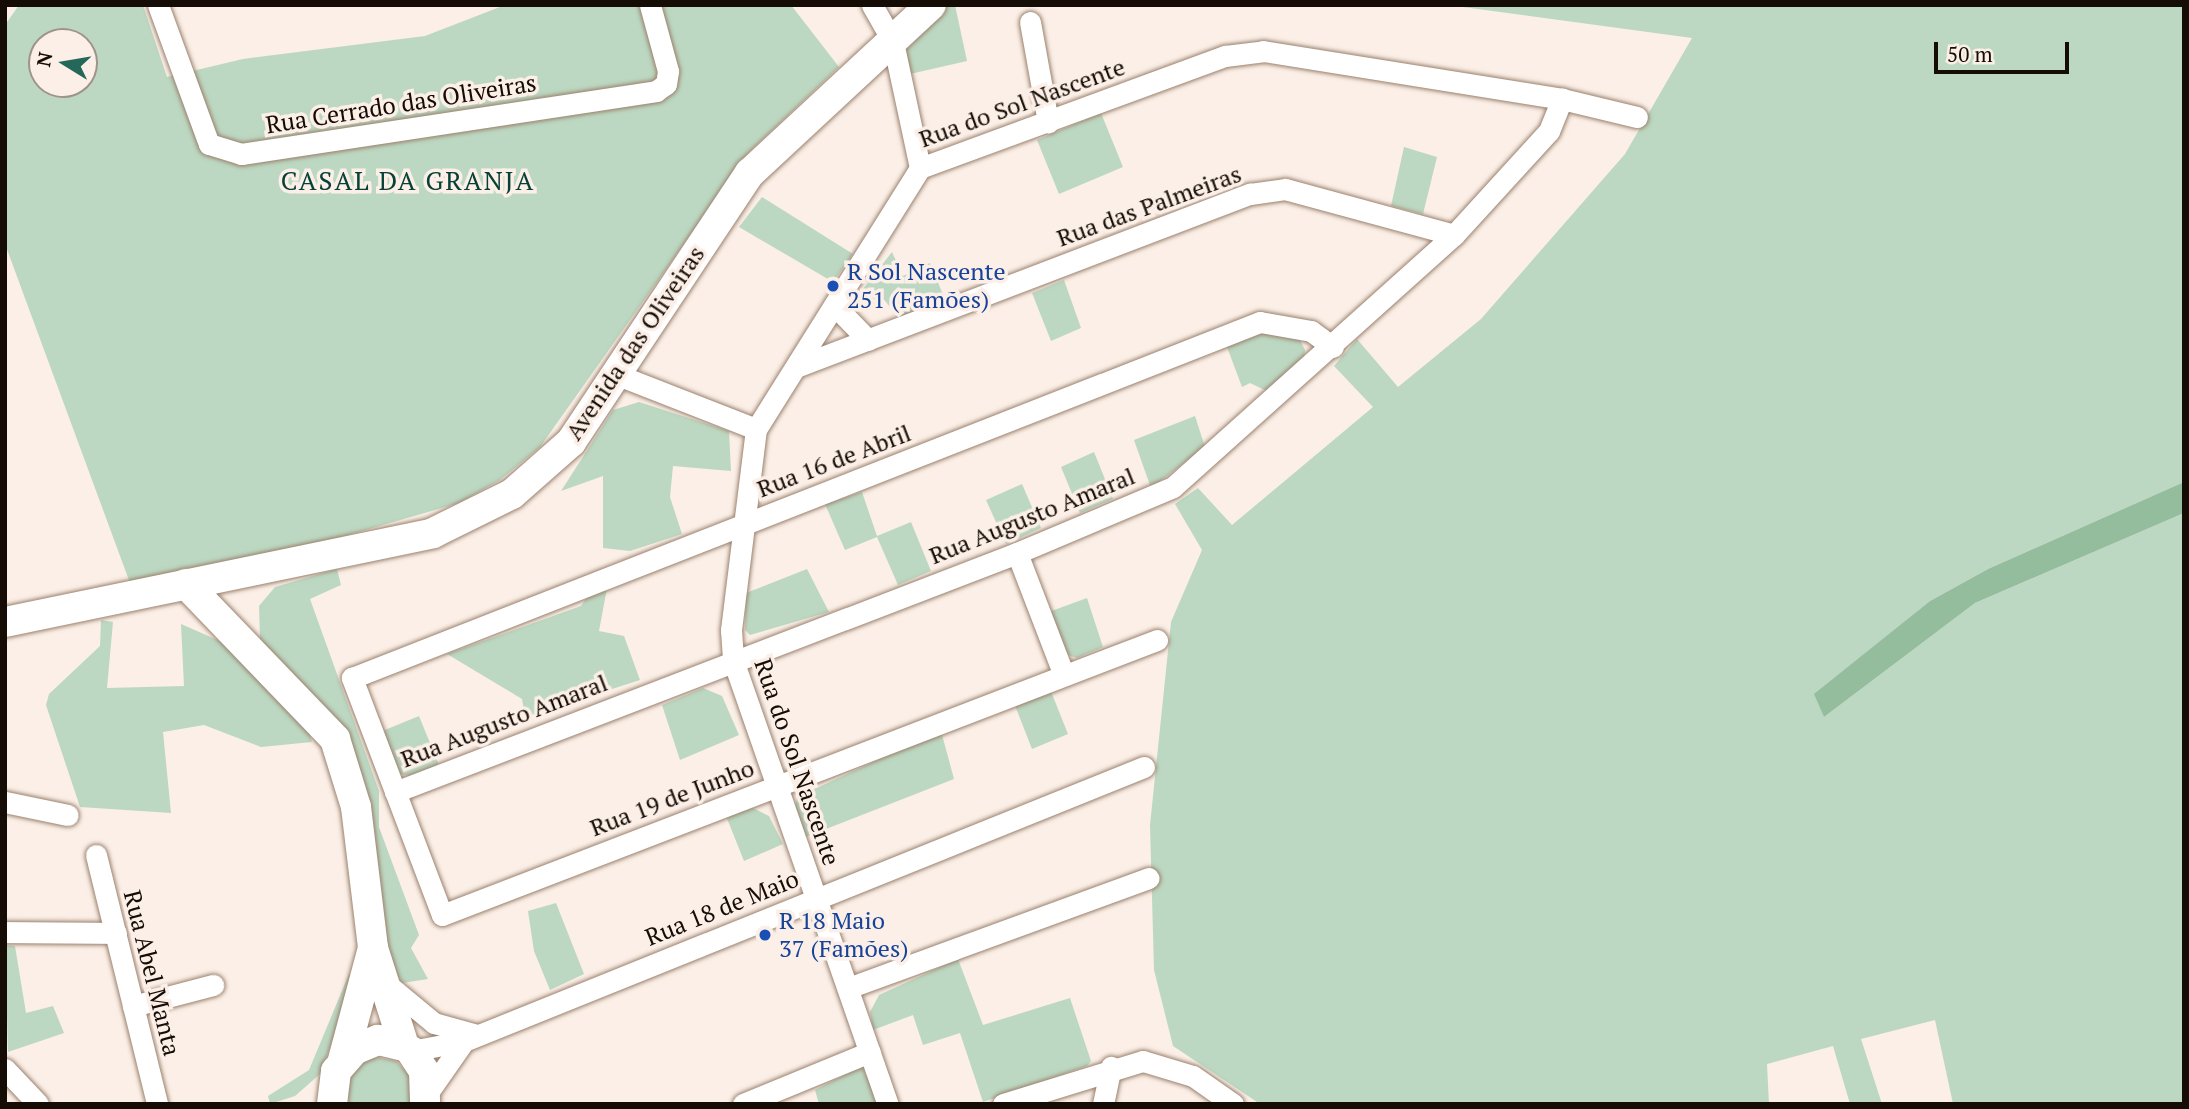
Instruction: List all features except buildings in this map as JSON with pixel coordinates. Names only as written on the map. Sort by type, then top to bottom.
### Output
[{"type":"street","name":"Rua Cerrado das Oliveiras","points":[[158,5],[209,144],[241,154],[656,92],[666,84],[668,71],[650,5]]},
{"type":"street","points":[[872,5],[893,42],[920,168]]},
{"type":"street","name":"Avenida das Oliveiras","points":[[5,622],[433,533],[479,515],[549,464],[618,374],[750,173],[931,5]]},
{"type":"street","points":[[1030,22],[1048,122]]},
{"type":"street","name":"Rua do Sol Nascente","points":[[888,1104],[733,660],[741,526],[757,429],[836,307],[920,168],[1224,56],[1264,51],[1562,99],[1637,117]]},
{"type":"street","name":"Rua Augusto Amaral","points":[[395,792],[1017,553],[1173,487],[1334,347],[1454,235],[1549,131],[1562,99]]},
{"type":"street","name":"Rua das Palmeiras","points":[[796,367],[1250,194],[1284,189],[1454,235]]},
{"type":"street","points":[[836,307],[868,340]]},
{"type":"street","name":"Rua 16 de Abril","points":[[395,792],[352,678],[1260,322],[1311,331],[1334,347]]},
{"type":"street","points":[[618,374],[757,429]]},
{"type":"street","points":[[1017,553],[1063,673]]},
{"type":"street","points":[[186,584],[320,717],[335,739],[356,807],[373,948],[388,985],[407,1049],[424,1071],[426,1099]]},
{"type":"street","name":"Rua 19 de Junho","points":[[395,792],[442,915],[1063,673],[1157,640]]},
{"type":"street","name":"Rua 18 de Maio","points":[[407,1049],[470,1038],[1143,767]]},
{"type":"street","points":[[5,802],[68,815]]},
{"type":"street","name":"Rua Abel Manta","points":[[96,855],[157,1104]]},
{"type":"street","points":[[848,988],[1149,878]]},
{"type":"street","points":[[5,932],[116,933]]},
{"type":"street","points":[[332,1104],[373,948]]},
{"type":"street","points":[[133,1006],[212,985]]},
{"type":"street","points":[[388,985],[434,1023],[470,1038]]},
{"type":"street","name":"Rua 18 de Maio","points":[[426,1099],[448,1057],[470,1038]]},
{"type":"street","points":[[308,1104],[340,1066],[367,1042],[407,1049]]},
{"type":"street","points":[[743,1104],[870,1052]]},
{"type":"street","points":[[1003,1104],[1111,1067],[1143,1061],[1169,1065],[1233,1104]]},
{"type":"street","points":[[1103,1104],[1111,1067]]},
{"type":"street","points":[[5,1069],[38,1104]]},
{"type":"green space","points":[[19,5],[143,5],[167,77],[243,59],[425,36],[505,5],[791,5],[839,67],[749,152],[540,447],[500,480],[459,503],[307,547],[130,583],[5,244],[5,25]]},
{"type":"green space","points":[[946,5],[955,5],[967,61],[910,74],[906,50]]},
{"type":"green space","points":[[1448,5],[2184,5],[2184,482],[1988,569],[1930,601],[1815,694],[1824,717],[1975,603],[2184,513],[2184,1104],[1953,1104],[1935,1020],[1861,1039],[1882,1104],[1850,1104],[1833,1046],[1767,1064],[1769,1104],[1260,1104],[1173,1046],[1154,970],[1150,825],[1171,622],[1202,550],[1175,504],[1198,488],[1232,525],[1373,407],[1334,366],[1357,339],[1398,387],[1481,319],[1625,154],[1692,38]]},
{"type":"green space","points":[[1101,113],[1123,167],[1059,194],[1037,140]]},
{"type":"green space","points":[[1404,147],[1437,157],[1423,214],[1391,206]]},
{"type":"green space","points":[[762,197],[853,254],[833,282],[739,227]]},
{"type":"green space","points":[[892,252],[903,276],[930,263],[946,302],[901,320],[881,296],[855,309],[852,303]]},
{"type":"green space","points":[[1064,280],[1081,328],[1051,341],[1032,293]]},
{"type":"green space","points":[[1262,332],[1299,338],[1305,350],[1304,359],[1267,391],[1250,383],[1242,387],[1227,347]]},
{"type":"green space","points":[[639,402],[729,431],[731,471],[673,466],[670,497],[682,534],[630,551],[603,548],[603,476],[561,491],[613,410]]},
{"type":"green space","points":[[1195,416],[1205,447],[1151,488],[1134,440]]},
{"type":"green space","points":[[1094,452],[1113,499],[1080,513],[1061,467]]},
{"type":"green space","points":[[2184,482],[2184,513],[1975,603],[1824,717],[1814,694],[1930,601],[1988,569]]},
{"type":"green space","points":[[1022,484],[1041,528],[1006,544],[986,500]]},
{"type":"green space","points":[[862,492],[877,536],[911,522],[931,571],[898,585],[877,537],[845,550],[825,504]]},
{"type":"green space","points":[[337,569],[341,585],[310,599],[379,791],[379,827],[419,935],[411,948],[428,979],[402,983],[386,956],[321,704],[260,639],[259,606],[275,587]]},
{"type":"green space","points":[[807,569],[829,612],[750,635],[745,630],[746,593]]},
{"type":"green space","points":[[607,588],[599,631],[624,636],[640,680],[525,717],[522,699],[447,654],[581,606],[589,594]]},
{"type":"green space","points":[[1087,598],[1103,647],[1077,658],[1061,653],[1046,613]]},
{"type":"green space","points":[[101,620],[113,622],[107,688],[184,686],[181,624],[222,642],[305,719],[312,742],[261,747],[204,725],[163,732],[171,813],[80,807],[46,705],[49,694],[100,646]]},
{"type":"green space","points":[[703,688],[722,696],[739,735],[680,760],[662,705]]},
{"type":"green space","points":[[1050,689],[1068,734],[1032,749],[1014,703]]},
{"type":"green space","points":[[419,716],[439,765],[408,776],[393,772],[380,732]]},
{"type":"green space","points":[[941,731],[954,779],[803,838],[795,809],[797,797]]},
{"type":"green space","points":[[753,808],[769,816],[783,844],[744,861],[726,816]]},
{"type":"green space","points":[[556,903],[584,974],[550,990],[534,951],[528,911]]},
{"type":"green space","points":[[5,945],[15,946],[26,1013],[53,1006],[64,1033],[8,1052]]},
{"type":"green space","points":[[958,959],[983,1025],[1070,998],[1091,1061],[1087,1066],[983,1102],[960,1033],[923,1045],[913,1015],[873,1030],[870,1012],[879,995]]},
{"type":"green space","points":[[349,974],[356,979],[320,1074],[295,1096],[270,1104],[268,1096],[309,1070]]},
{"type":"green space","points":[[376,1057],[396,1061],[409,1075],[410,1104],[349,1104],[347,1080],[358,1064]]},
{"type":"green space","points":[[862,1066],[879,1104],[819,1104],[815,1090]]},
{"type":"place","name":"R Sol Nascente 251 (Famões)","points":[[833,286]]},
{"type":"place","name":"R 18 Maio 37 (Famões)","points":[[765,935]]},
{"type":"district","name":"CASAL DA GRANJA","points":[[408,181]]}]
